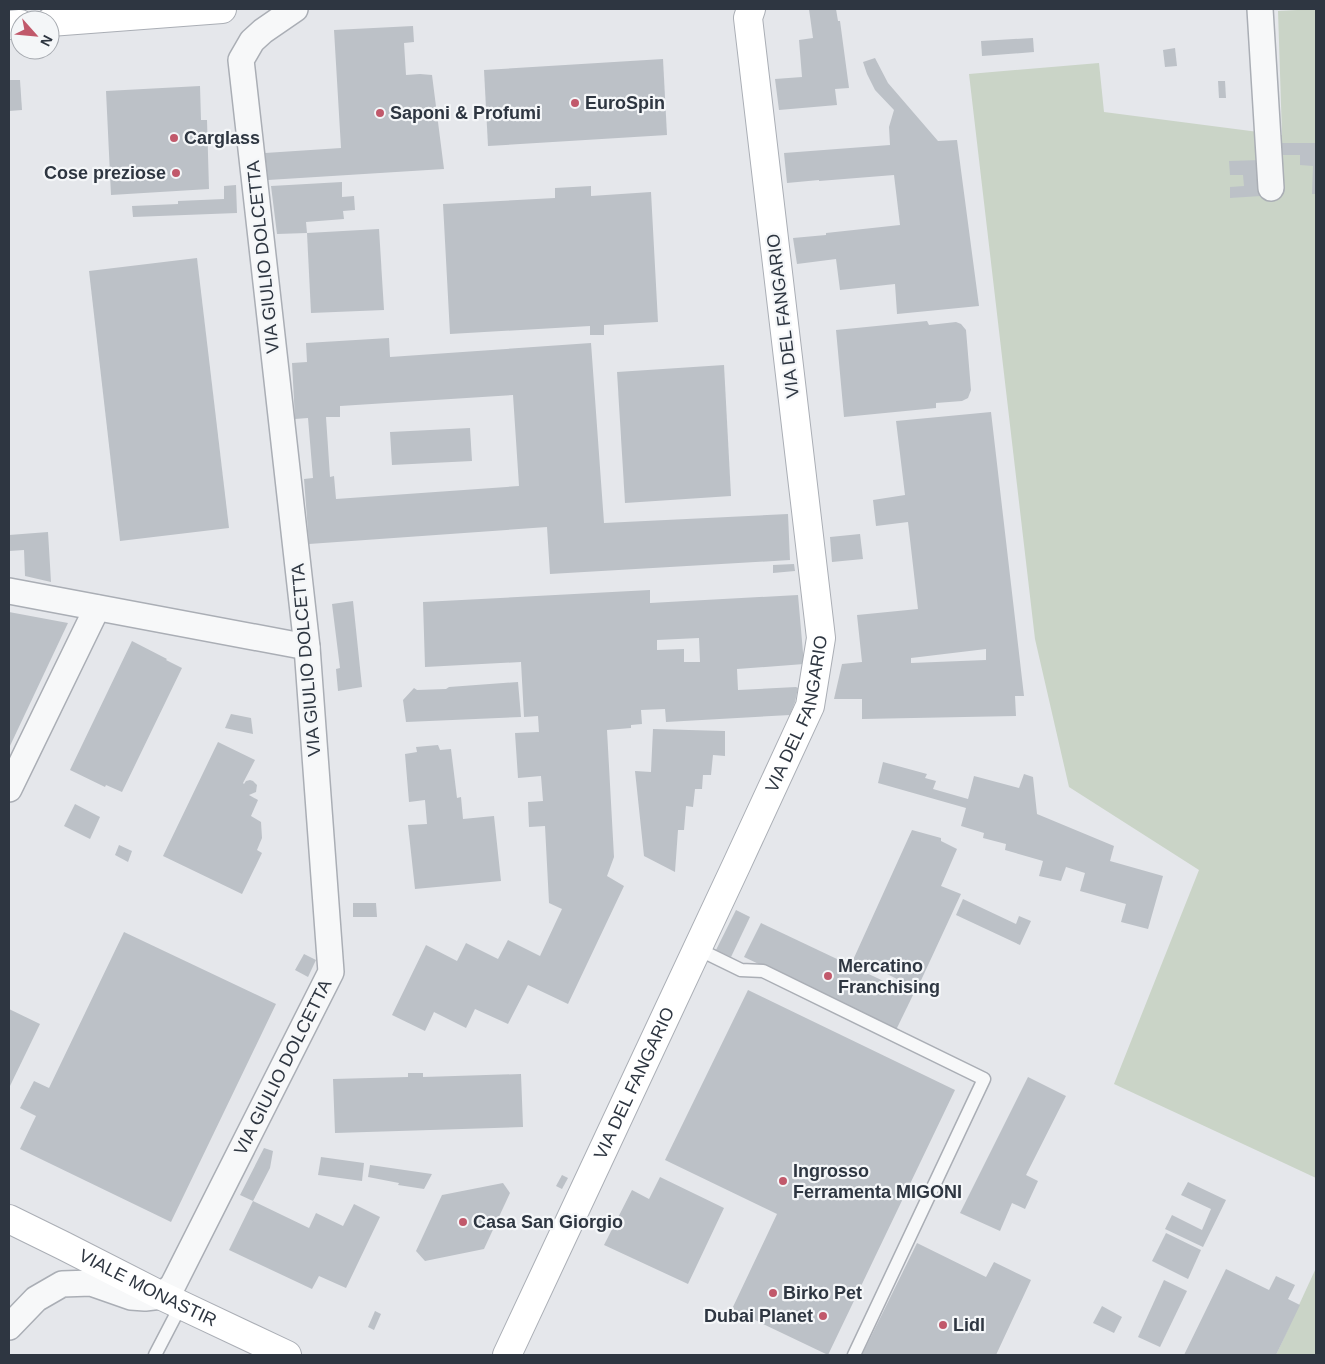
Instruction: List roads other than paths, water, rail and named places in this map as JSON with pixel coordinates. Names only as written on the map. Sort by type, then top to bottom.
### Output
[{"type":"main road","points":[[60,21],[135,12],[222,9]]},
{"type":"main road","name":"VIA DEL FANGARIO","points":[[507,1355],[810,706],[821,638],[747,12]]},
{"type":"main road","name":"VIALE MONASTIR","points":[[9,1219],[287,1355]]},
{"type":"street","name":"VIA GIULIO DOLCETTA","points":[[172,1300],[173,1285],[331,972],[307,647],[241,60],[252,41],[295,9]]},
{"type":"street","points":[[1260,9],[1271,188]]},
{"type":"street","points":[[9,591],[307,647]]},
{"type":"street","points":[[9,789],[97,608]]},
{"type":"street","points":[[9,1327],[36,1299],[62,1284],[91,1283],[131,1297],[172,1300]]},
{"type":"lane","points":[[698,949],[741,970],[763,971],[984,1079],[854,1355]]},
{"type":"lane","points":[[155,1355],[172,1300]]},
{"type":"place","name":"EuroSpin","points":[[575,103]]},
{"type":"place","name":"Saponi & Profumi","points":[[380,113]]},
{"type":"place","name":"Carglass","points":[[174,138]]},
{"type":"place","name":"Cose preziose","points":[[176,173]]},
{"type":"place","name":"Mercatino Franchising","points":[[828,976]]},
{"type":"place","name":"Ingrosso Ferramenta MIGONI","points":[[783,1181]]},
{"type":"place","name":"Casa San Giorgio","points":[[463,1222]]},
{"type":"place","name":"Birko Pet","points":[[773,1293]]},
{"type":"place","name":"Dubai Planet","points":[[823,1316]]},
{"type":"place","name":"Lidl","points":[[943,1325]]}]
